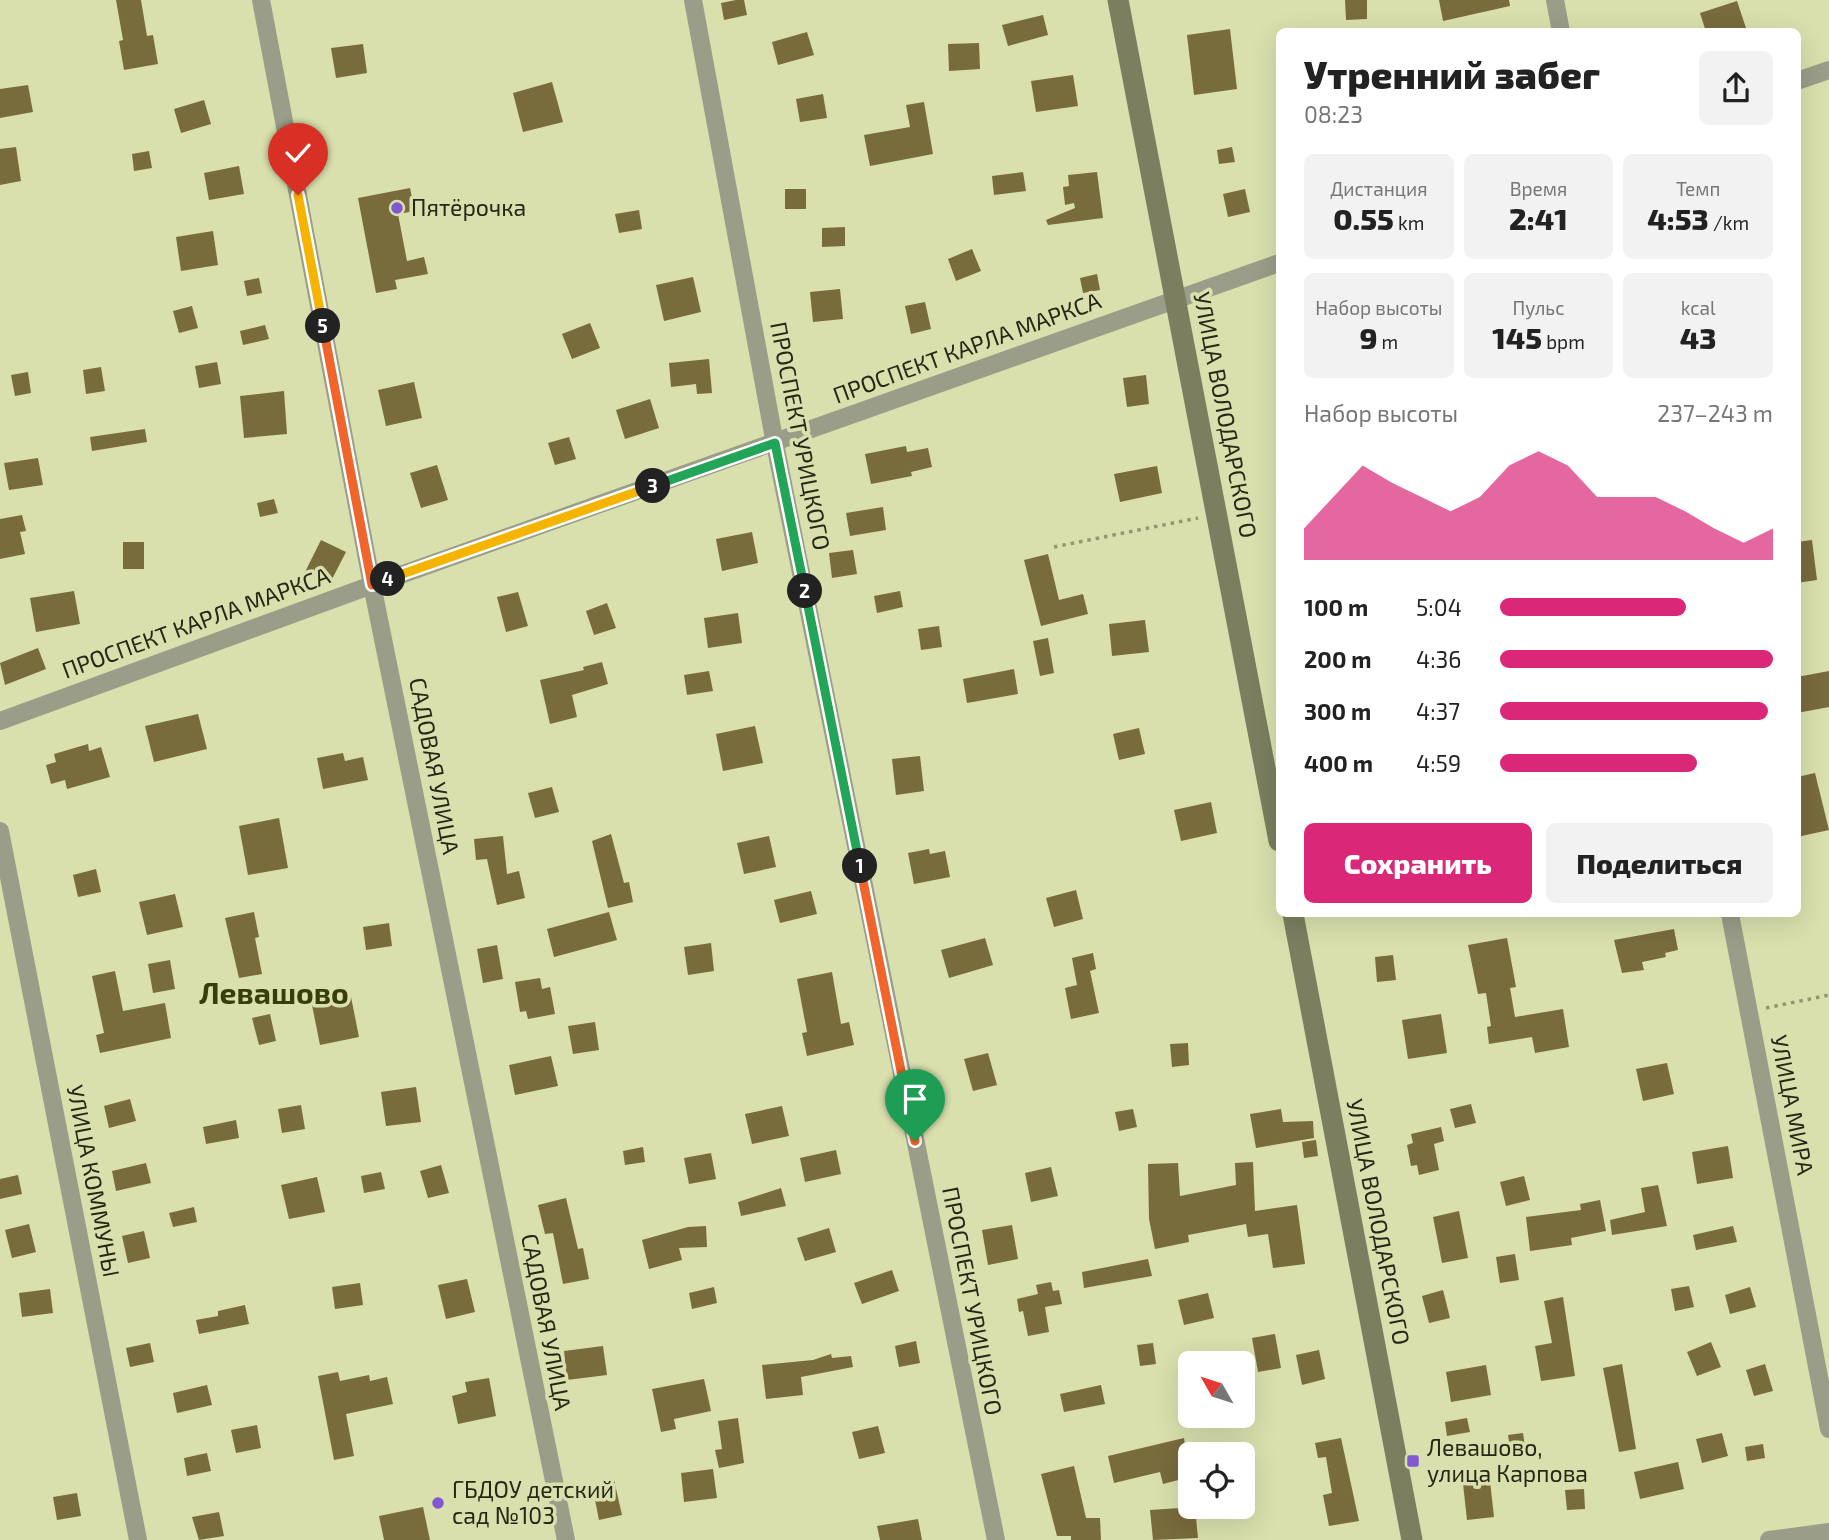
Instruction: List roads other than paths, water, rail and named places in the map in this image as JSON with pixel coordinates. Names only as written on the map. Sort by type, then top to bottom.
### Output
[{"type":"street","name":"САДОВАЯ УЛИЦА","points":[[261,0],[372,585],[566,1540]]},
{"type":"street","name":"ПРОСПЕКТ УРИЦКОГО","points":[[693,0],[775,443],[996,1540]]},
{"type":"street","name":"УЛИЦА ВОЛОДАРСКОГО","points":[[1118,0],[1276,825]]},
{"type":"street","points":[[1555,0],[1560,28]]},
{"type":"street","points":[[1801,80],[1829,70]]},
{"type":"street","name":"ПРОСПЕКТ КАРЛА МАРКСА","points":[[0,721],[372,585],[1276,264]]},
{"type":"street","name":"УЛИЦА КОММУНЫ","points":[[0,831],[138,1540]]},
{"type":"street","name":"УЛИЦА ВОЛОДАРСКОГО","points":[[1294,917],[1412,1540]]},
{"type":"street","name":"УЛИЦА МИРА","points":[[1731,917],[1829,1429]]},
{"type":"street","points":[[1769,1540],[1829,1532]]},
{"type":"place","name":"Пятёрочка","points":[[397,208]]},
{"type":"place","name":"Левашово, улица Карпова","points":[[1413,1461]]},
{"type":"place","name":"ГБДОУ детский сад №103","points":[[438,1503]]},
{"type":"district","name":"Левашово","points":[[274,994]]}]
